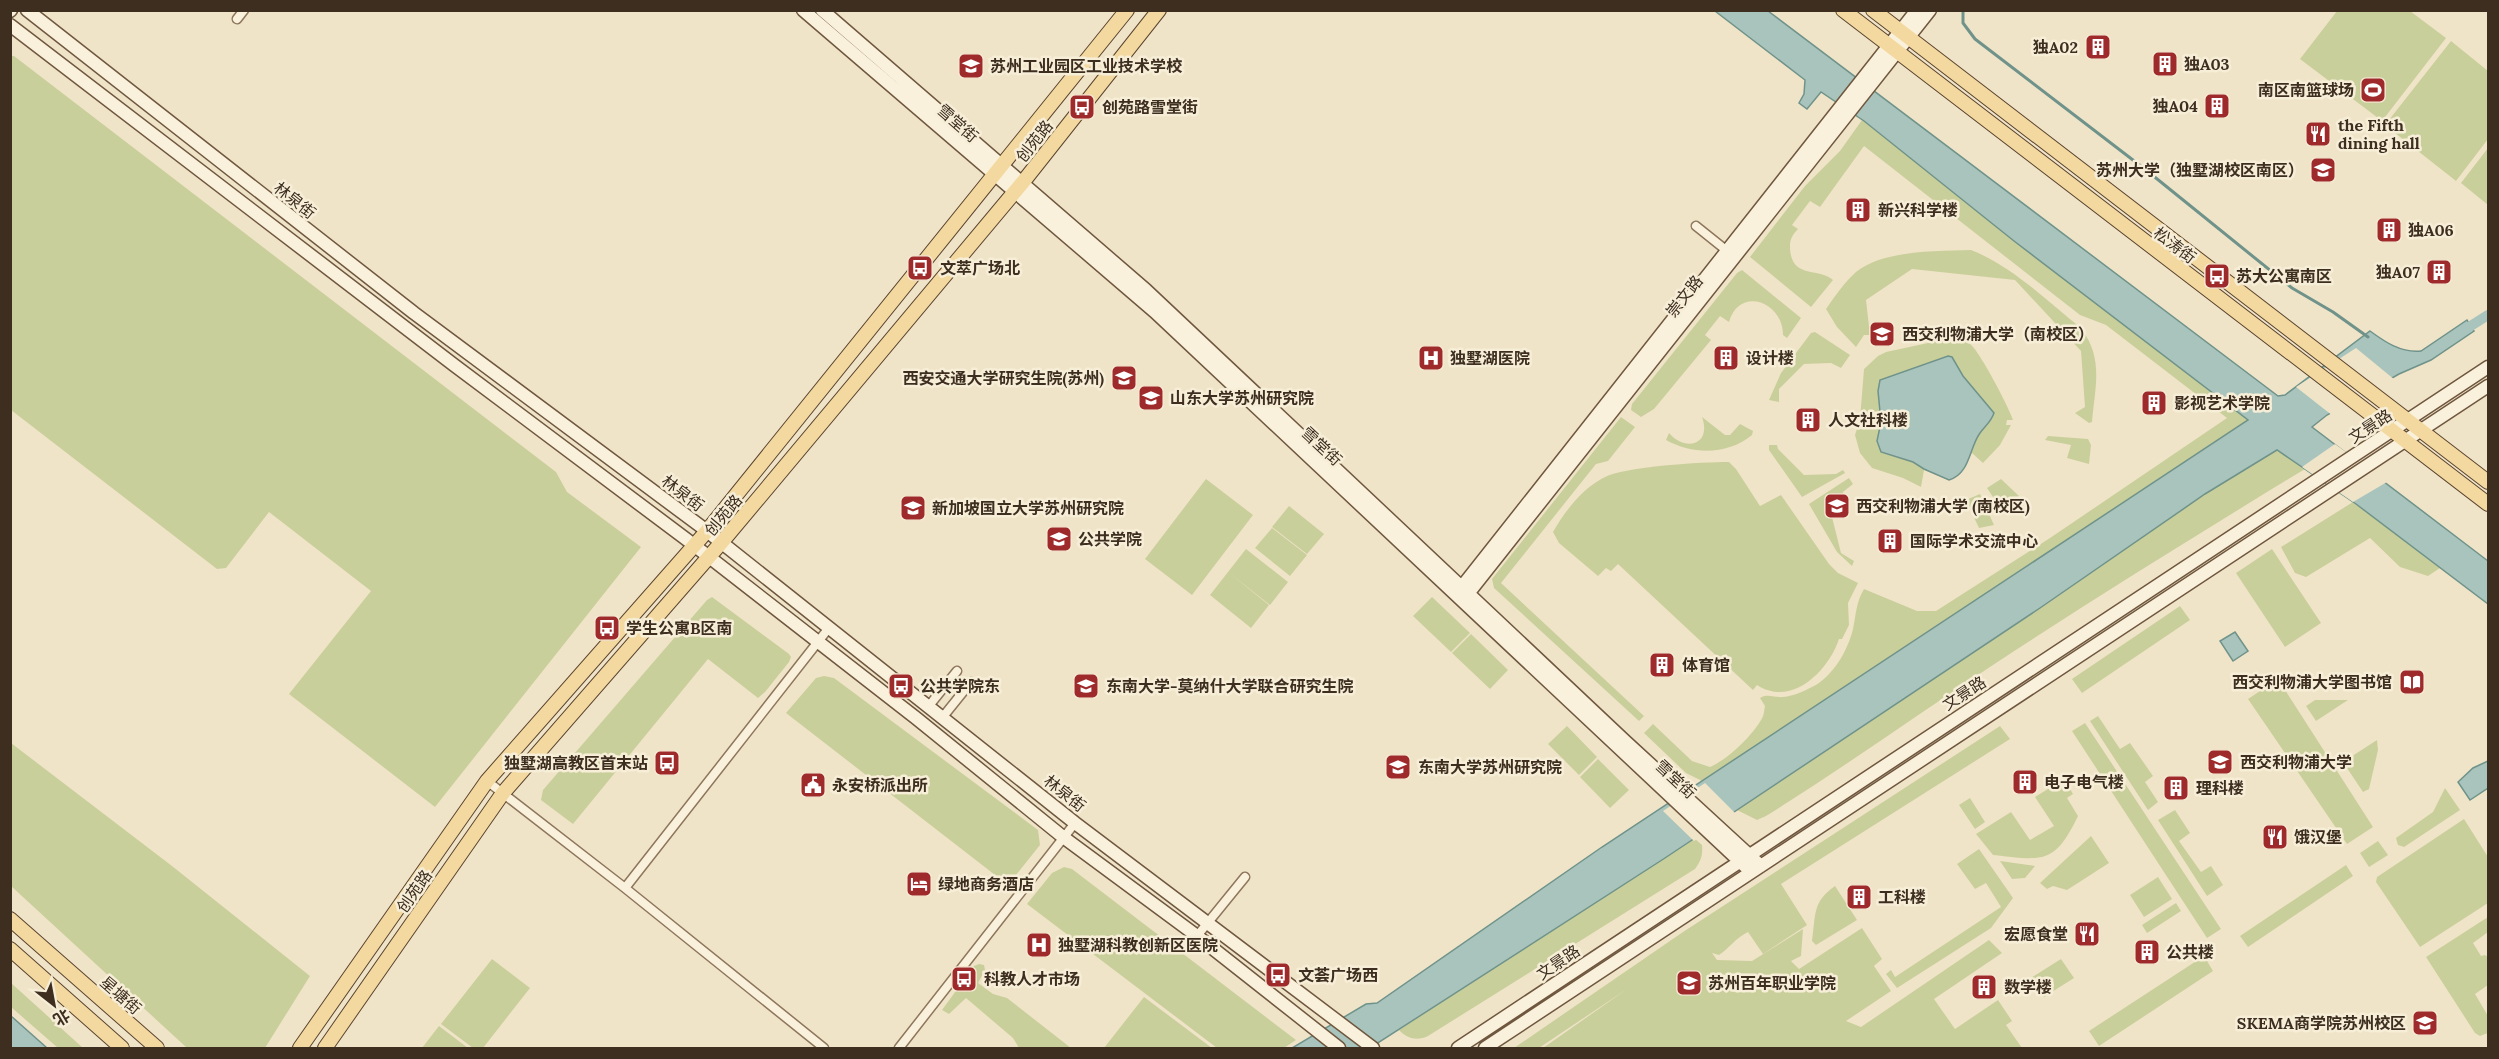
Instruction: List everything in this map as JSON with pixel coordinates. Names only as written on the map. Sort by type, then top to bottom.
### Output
[{"type":"main road","name":"林泉街","points":[[27,10],[414,314],[707,531],[1075,823],[1373,1048]]},
{"type":"main road","name":"雪堂街","points":[[803,10],[1018,187],[1462,594],[1756,869]]},
{"type":"main road","name":"雪堂街","points":[[822,10],[999,171]]},
{"type":"main road","name":"创苑路","points":[[300,1048],[487,781],[707,531],[999,171],[1126,10]]},
{"type":"main road","name":"创苑路","points":[[325,1048],[503,793],[721,543],[1018,187],[1159,10]]},
{"type":"main road","name":"松涛街","points":[[1843,10],[2488,504]]},
{"type":"main road","name":"松涛街","points":[[1873,10],[2488,482]]},
{"type":"main road","name":"崇文路","points":[[1462,594],[1727,251],[1894,49],[1905,34],[1917,10]]},
{"type":"main road","name":"崇文路","points":[[1905,34],[1930,10]]},
{"type":"main road","name":"林泉街","points":[[10,25],[454,365],[694,544],[1063,837],[1197,936],[1339,1048]]},
{"type":"main road","name":"文景路","points":[[1458,1048],[2488,367]]},
{"type":"main road","name":"文景路","points":[[1485,1048],[2488,386]]},
{"type":"main road","name":"星塘街","points":[[10,919],[157,1048]]},
{"type":"main road","points":[[10,949],[122,1048]]},
{"type":"street","points":[[237,19],[244,10]]},
{"type":"street","points":[[1698,228],[1727,251]]},
{"type":"street","points":[[625,888],[828,628]]},
{"type":"street","points":[[928,707],[957,671]]},
{"type":"street","points":[[942,718],[971,682]]},
{"type":"street","points":[[487,781],[625,888],[824,1048]]},
{"type":"street","points":[[899,1048],[1075,823]]},
{"type":"street","points":[[1197,936],[1245,878]]},
{"type":"green space","name":"南区南篮球场","points":[[2337,11],[2410,11],[2446,38],[2382,121],[2300,59]]},
{"type":"green space","points":[[2451,41],[2488,71],[2488,139],[2456,181],[2385,125]]},
{"type":"green space","points":[[10,56],[14,56],[556,472],[567,492],[641,547],[435,807],[289,694],[371,591],[269,512],[226,568],[217,569],[11,410]]},
{"type":"green space","points":[[1862,120],[2248,420],[1702,781],[1686,773],[1644,733],[1653,724],[1692,761],[1710,767],[1717,764],[1752,733],[1763,717],[1765,706],[1760,698],[1791,696],[1799,693],[1821,682],[1833,669],[1851,637],[1858,604],[1864,589],[1917,611],[1936,611],[2050,538],[2227,418],[2106,325],[2080,315],[1864,146],[1820,207],[1810,201],[1792,225],[1798,229],[1790,243],[1791,257],[1795,264],[1806,271],[1827,276],[1833,280],[1811,307],[1750,257],[1805,186],[1840,151]]},
{"type":"green space","points":[[2488,148],[2488,205],[2461,183]]},
{"type":"green space","points":[[1971,250],[2001,265],[2081,328],[2093,351],[2095,362],[2096,385],[2092,422],[2089,423],[2075,413],[2085,407],[2081,351],[2015,280],[1912,269],[1866,300],[1870,335],[1864,335],[1856,347],[1837,327],[1826,309],[1856,272],[1881,259],[1911,253]]},
{"type":"green space","points":[[1742,270],[1801,318],[1787,338],[1783,335],[1781,323],[1776,314],[1769,306],[1750,301],[1742,304],[1734,311],[1729,322],[1720,316],[1705,335],[1711,340],[1654,409],[1641,417],[1631,410],[1632,404],[1737,273]]},
{"type":"green space","points":[[1815,332],[1850,355],[1841,368],[1831,363],[1804,364],[1779,389],[1779,402],[1769,400],[1781,373],[1811,333]]},
{"type":"green space","points":[[1942,340],[1964,341],[1970,344],[1994,380],[2013,420],[2007,420],[2006,425],[2011,425],[2000,445],[1983,463],[1972,453],[1960,474],[1949,480],[1924,470],[1921,487],[1903,478],[1872,468],[1860,453],[1855,435],[1860,419],[1864,369],[1886,352]]},
{"type":"green space","points":[[1621,417],[1635,427],[1608,461],[1596,464],[1501,583],[1644,716],[1639,721],[1494,588],[1492,579]]},
{"type":"green space","points":[[1702,417],[1725,435],[1730,435],[1740,424],[1753,431],[1752,435],[1743,442],[1710,451],[1687,448],[1666,440],[1669,433],[1682,442],[1695,443],[1703,434]]},
{"type":"green space","points":[[2048,436],[2088,439],[2091,445],[2089,464],[2067,458],[2071,445],[2045,440]]},
{"type":"green space","points":[[1769,445],[1777,445],[1778,449],[1804,475],[1836,474],[1843,470],[1845,473],[1802,497],[1769,450]]},
{"type":"green space","points":[[2277,450],[2305,469],[2070,615],[1766,816],[1757,820],[1737,810],[2040,608],[2205,494]]},
{"type":"green space","points":[[1729,462],[1760,506],[1781,495],[1829,564],[1838,573],[1858,583],[1848,603],[1849,625],[1842,639],[1839,639],[1834,651],[1818,673],[1796,689],[1783,692],[1770,691],[1757,685],[1753,690],[1618,564],[1611,571],[1606,568],[1598,576],[1559,543],[1553,532],[1575,501],[1603,478],[1628,470]]},
{"type":"green space","points":[[1849,478],[1853,484],[1843,492],[1832,517],[1841,553],[1854,561],[1852,566],[1837,552],[1809,504]]},
{"type":"green space","points":[[1206,479],[1253,515],[1192,595],[1145,559]]},
{"type":"green space","points":[[2001,479],[2019,496],[2001,509],[1987,488]]},
{"type":"green space","points":[[1980,494],[1994,525],[1979,528],[1966,500]]},
{"type":"green space","points":[[2353,502],[2440,568],[2428,576],[2400,567],[2370,538],[2306,577],[2295,573],[2281,547]]},
{"type":"green space","points":[[1289,506],[1324,534],[1307,554],[1272,527]]},
{"type":"green space","points":[[1272,528],[1307,555],[1290,576],[1255,548]]},
{"type":"green space","points":[[1246,549],[1288,582],[1270,605],[1228,572]]},
{"type":"green space","points":[[2272,549],[2321,623],[2285,647],[2236,573]]},
{"type":"green space","points":[[1228,572],[1269,605],[1251,628],[1210,595]]},
{"type":"green space","points":[[712,597],[789,654],[791,657],[789,662],[758,698],[708,659],[573,824],[541,800],[543,790]]},
{"type":"green space","points":[[1432,597],[1470,633],[1451,652],[1413,616]]},
{"type":"green space","points":[[2180,606],[2190,620],[2082,693],[2072,679]]},
{"type":"green space","points":[[1471,634],[1508,670],[1490,689],[1452,653]]},
{"type":"green space","points":[[824,676],[834,678],[1038,830],[1040,845],[1008,885],[786,713],[816,678]]},
{"type":"green space","points":[[2278,679],[2373,827],[2347,844],[2248,699]]},
{"type":"green space","points":[[2315,700],[2348,700],[2316,721],[2306,706]]},
{"type":"green space","points":[[2098,716],[2120,749],[2130,743],[2153,776],[2145,782],[2158,802],[2148,810],[2090,721]]},
{"type":"green space","points":[[2085,723],[2221,929],[2207,938],[2072,731]]},
{"type":"green space","points":[[1567,726],[1597,757],[1579,775],[1548,744]]},
{"type":"green space","points":[[2000,726],[2010,739],[1781,884],[1807,925],[1763,954],[1748,932],[1719,955],[1712,953],[1717,960],[1752,961],[1803,929],[1801,956],[1791,961],[1799,969],[1862,928],[1882,959],[1874,966],[1891,991],[1846,1021],[1861,1027],[1989,940],[2002,953],[1934,999],[1955,1029],[1998,1000],[2012,1021],[2006,1025],[2022,1048],[1543,1048],[1627,989],[1539,1048],[1514,1048],[1683,932]]},
{"type":"green space","points":[[2377,740],[2378,750],[2369,789],[2363,792],[2343,762]]},
{"type":"green space","points":[[11,743],[172,866],[310,976],[265,1048],[187,1048],[11,886]]},
{"type":"green space","points":[[1598,759],[1629,790],[1610,808],[1580,777]]},
{"type":"green space","points":[[2064,779],[2073,794],[2067,798],[2078,816],[2061,844],[2053,852],[2035,858],[1993,855],[1976,834],[2011,812],[2030,840],[2054,826],[2035,797]]},
{"type":"green space","points":[[2445,788],[2460,810],[2404,847],[2398,845],[2396,838],[2433,812]]},
{"type":"green space","points":[[1970,798],[1985,822],[1975,829],[1959,805]]},
{"type":"green space","points":[[2175,810],[2190,833],[2179,841],[2201,872],[2211,866],[2223,885],[2207,896],[2158,820]]},
{"type":"green space","points":[[2464,819],[2488,857],[2488,903],[2420,947],[2376,882],[2377,877]]},
{"type":"green space","points":[[2091,836],[2109,863],[2067,890],[2053,886],[2047,889],[2040,883]]},
{"type":"green space","points":[[1694,838],[1702,845],[1701,858],[1695,869],[1428,1036],[1413,1038],[1399,1030]]},
{"type":"green space","points":[[2378,841],[2388,855],[2369,867],[2360,853]]},
{"type":"green space","points":[[1979,849],[2013,898],[1991,928],[1897,988],[1886,974],[1891,970],[1895,977],[2001,907],[1986,883],[1975,889],[1957,864]]},
{"type":"green space","points":[[2000,861],[2035,866],[2025,878],[2012,879]]},
{"type":"green space","points":[[2346,865],[2353,876],[2248,947],[2240,936]]},
{"type":"green space","points":[[1064,867],[1072,869],[1296,1040],[1284,1048],[1217,1048],[1027,904],[1052,873]]},
{"type":"green space","points":[[2158,877],[2172,899],[2144,917],[2130,895]]},
{"type":"green space","points":[[1835,886],[1857,920],[1816,945],[1812,941],[1816,910],[1822,898]]},
{"type":"green space","points":[[2176,903],[2181,911],[2147,933],[2142,925]]},
{"type":"green space","points":[[2488,917],[2488,932],[2473,943],[2481,956],[2488,957],[2488,985],[2475,994],[2488,1016],[2488,1033],[2480,1036],[2475,1033],[2426,957]]},
{"type":"green space","points":[[2204,956],[2213,971],[2099,1046],[2089,1031]]},
{"type":"green space","points":[[492,959],[530,988],[483,1048],[473,1048],[441,1024]]},
{"type":"green space","points":[[2061,959],[2074,978],[2044,997],[2031,978]]},
{"type":"green space","points":[[984,965],[985,970],[978,983],[993,994],[1007,998],[1071,1048],[1019,1048],[1013,1038],[966,998],[949,1014],[942,1010],[974,966]]},
{"type":"green space","points":[[10,982],[83,1048],[58,1048],[11,1007]]},
{"type":"green space","points":[[1144,997],[1212,1048],[1104,1048]]},
{"type":"green space","points":[[439,1026],[468,1048],[422,1048]]},
{"type":"water","points":[[1715,11],[1768,11],[2278,396],[2285,395],[2370,331],[2387,343],[2407,350],[2421,351],[2467,320],[2474,331],[2431,360],[2399,374],[2327,415],[2312,427],[2488,561],[2488,604],[2356,504],[2277,450],[2205,494],[2040,608],[1665,858],[1370,1048],[1292,1048],[1366,1004],[1377,1003],[1602,847],[2248,420],[2014,241],[1864,121],[1821,92],[1807,109],[1799,103],[1804,94],[1805,80]]},
{"type":"water","points":[[1948,356],[1952,357],[1963,376],[1994,413],[1976,439],[1961,472],[1949,480],[1913,462],[1881,452],[1877,441],[1881,422],[1878,391],[1880,380]]},
{"type":"water","points":[[2235,632],[2248,651],[2233,661],[2220,641]]},
{"type":"water","points":[[2488,761],[2488,788],[2470,800],[2458,782],[2473,768]]},
{"type":"water","points":[[11,1016],[47,1048],[11,1048]]},
{"type":"pier","points":[[2356,348],[2395,380],[2333,416],[2296,387]]},
{"type":"pier","points":[[2335,444],[2387,482],[2353,502],[2302,467]]},
{"type":"pier","points":[[1705,783],[1736,814],[1694,841],[1663,811]]},
{"type":"waterway","points":[[1963,10],[1963,23],[1975,39],[2146,170],[2292,288],[2333,312],[2368,337]]},
{"type":"waterway","points":[[2458,334],[2488,315]]},
{"type":"place","name":"独A02","points":[[2098,47]]},
{"type":"place","name":"独A03","points":[[2165,64]]},
{"type":"place","name":"苏州工业园区工业技术学校","points":[[971,66]]},
{"type":"place","name":"南区南篮球场","points":[[2373,90]]},
{"type":"place","name":"独A04","points":[[2217,106]]},
{"type":"place","name":"创苑路雪堂街","points":[[1082,107]]},
{"type":"place","name":"the Fifth dining hall","points":[[2318,134]]},
{"type":"place","name":"苏州大学（独墅湖校区南区）","points":[[2323,170]]},
{"type":"place","name":"新兴科学楼","points":[[1858,210]]},
{"type":"place","name":"独A06","points":[[2389,230]]},
{"type":"place","name":"文萃广场北","points":[[920,268]]},
{"type":"place","name":"独A07","points":[[2439,272]]},
{"type":"place","name":"苏大公寓南区","points":[[2217,276]]},
{"type":"place","name":"西交利物浦大学（南校区）","points":[[1882,334]]},
{"type":"place","name":"独墅湖医院","points":[[1431,358]]},
{"type":"place","name":"设计楼","points":[[1726,358]]},
{"type":"place","name":"西安交通大学研究生院(苏州)","points":[[1124,378]]},
{"type":"place","name":"山东大学苏州研究院","points":[[1151,398]]},
{"type":"place","name":"影视艺术学院","points":[[2154,403]]},
{"type":"place","name":"人文社科楼","points":[[1808,420]]},
{"type":"place","name":"西交利物浦大学 (南校区)","points":[[1837,506]]},
{"type":"place","name":"新加坡国立大学苏州研究院","points":[[913,508]]},
{"type":"place","name":"公共学院","points":[[1059,539]]},
{"type":"place","name":"国际学术交流中心","points":[[1890,541]]},
{"type":"place","name":"学生公寓B区南","points":[[607,628]]},
{"type":"place","name":"体育馆","points":[[1662,665]]},
{"type":"place","name":"西交利物浦大学图书馆","points":[[2412,682]]},
{"type":"place","name":"公共学院东","points":[[901,686]]},
{"type":"place","name":"东南大学-莫纳什大学联合研究生院","points":[[1086,686]]},
{"type":"place","name":"西交利物浦大学","points":[[2220,762]]},
{"type":"place","name":"独墅湖高教区首末站","points":[[667,763]]},
{"type":"place","name":"东南大学苏州研究院","points":[[1398,767]]},
{"type":"place","name":"电子电气楼","points":[[2025,782]]},
{"type":"place","name":"永安桥派出所","points":[[813,785]]},
{"type":"place","name":"理科楼","points":[[2176,788]]},
{"type":"place","name":"饿汉堡","points":[[2275,837]]},
{"type":"place","name":"绿地商务酒店","points":[[919,884]]},
{"type":"place","name":"工科楼","points":[[1859,897]]},
{"type":"place","name":"宏愿食堂","points":[[2087,934]]},
{"type":"place","name":"独墅湖科教创新区医院","points":[[1039,945]]},
{"type":"place","name":"公共楼","points":[[2147,952]]},
{"type":"place","name":"文荟广场西","points":[[1278,975]]},
{"type":"place","name":"科教人才市场","points":[[964,979]]},
{"type":"place","name":"苏州百年职业学院","points":[[1689,983]]},
{"type":"place","name":"数学楼","points":[[1984,987]]},
{"type":"place","name":"SKEMA商学院苏州校区","points":[[2425,1023]]}]
